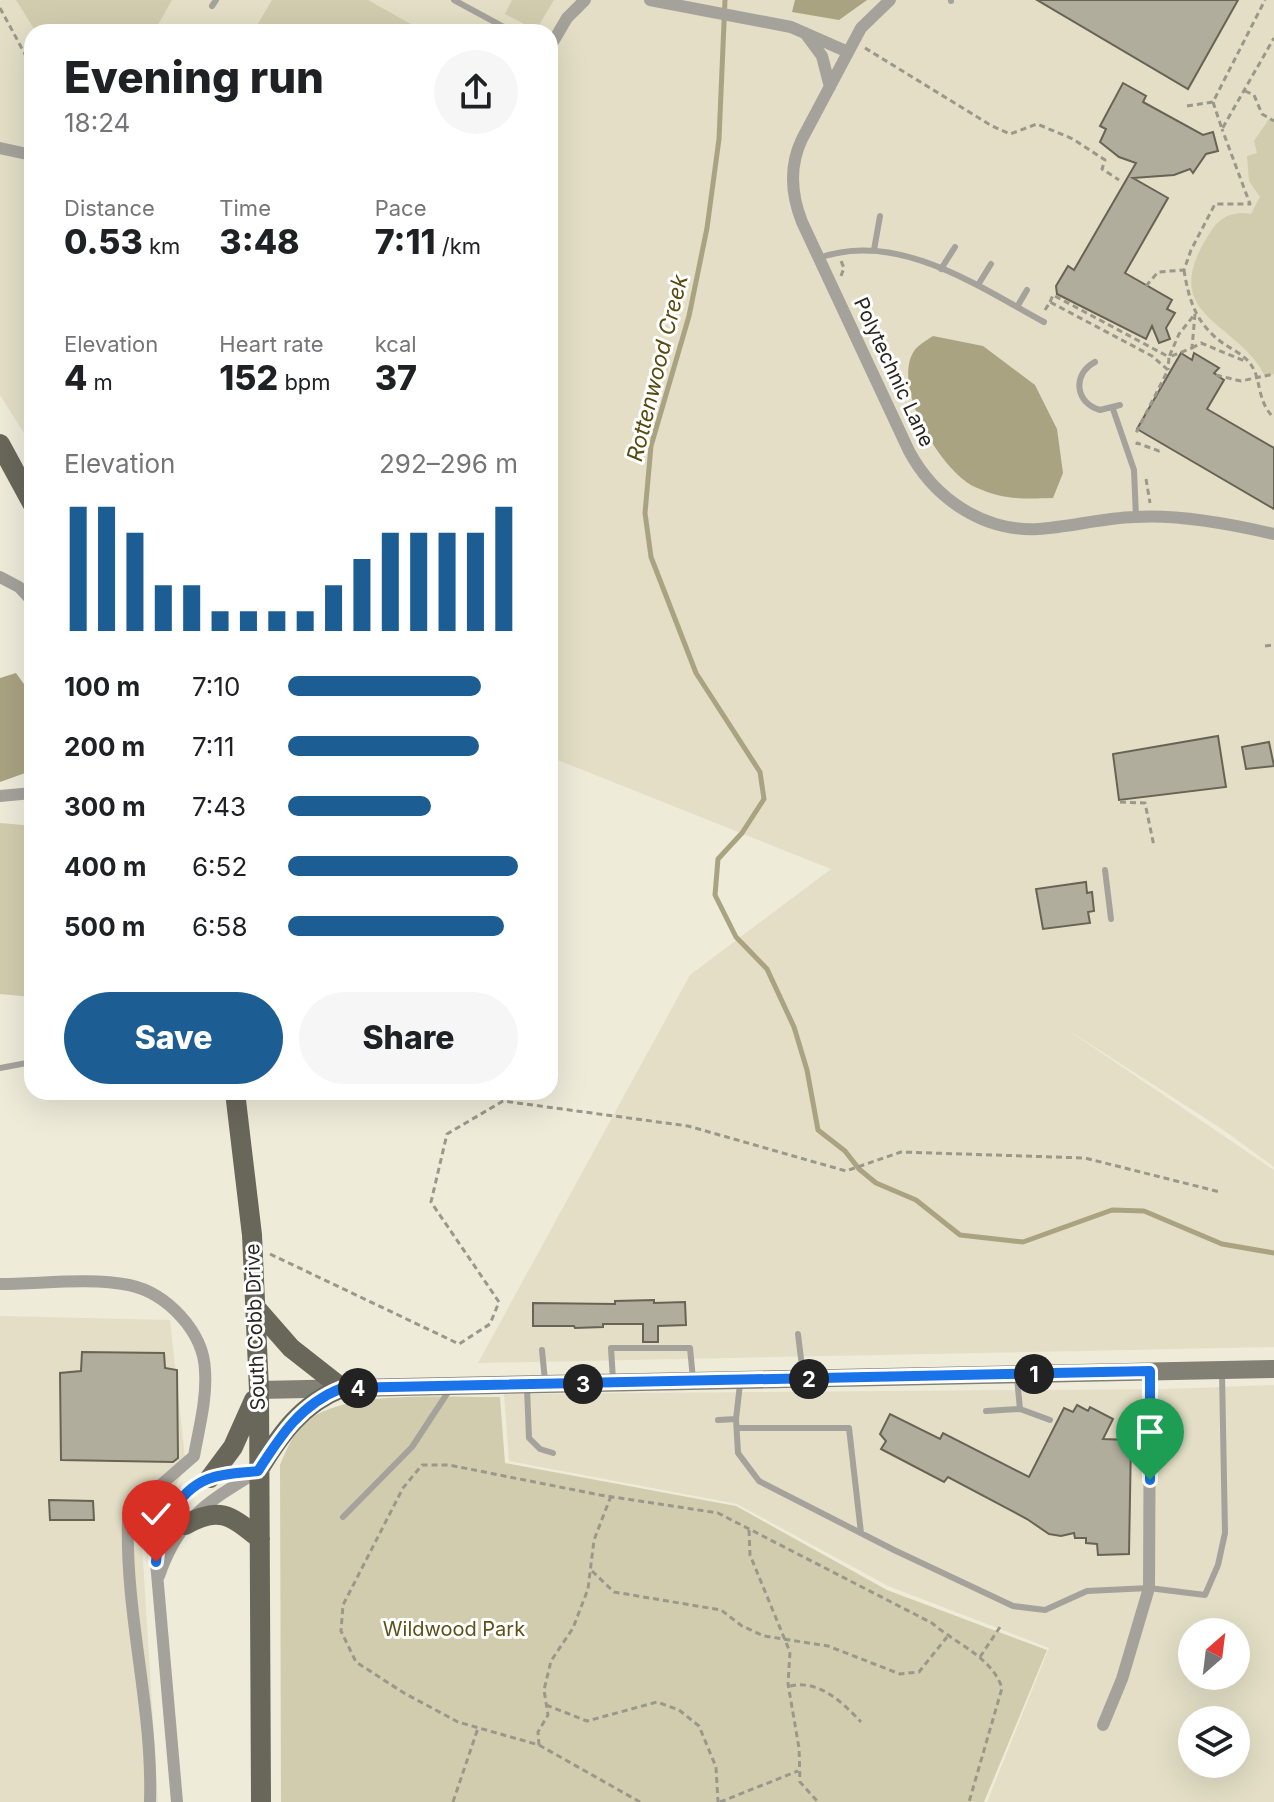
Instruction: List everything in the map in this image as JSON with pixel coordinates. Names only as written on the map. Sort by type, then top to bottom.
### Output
[{"type":"main road","points":[[0,444],[24,488]]},
{"type":"main road","name":"South Cobb Drive","points":[[236,1100],[252,1245],[259,1390],[261,1802]]},
{"type":"main road","points":[[256,1308],[291,1348],[342,1388]]},
{"type":"main road","points":[[258,1471],[293,1420],[322,1396],[342,1388]]},
{"type":"main road","points":[[210,1478],[233,1447],[259,1390]]},
{"type":"main road","points":[[185,1525],[204,1515],[218,1513],[234,1519],[260,1539]]},
{"type":"street","points":[[558,33],[567,18],[585,0]]},
{"type":"street","name":"Polytechnic Lane","points":[[890,0],[851,46],[802,139],[793,168],[796,206],[909,451],[925,477],[948,500],[975,517],[1015,527],[1034,529],[1136,517],[1183,519],[1274,534]]},
{"type":"street","points":[[656,1],[779,24],[851,46]]},
{"type":"street","points":[[803,31],[822,56],[830,87]]},
{"type":"street","points":[[0,148],[24,153]]},
{"type":"street","points":[[0,577],[24,592]]},
{"type":"street","points":[[0,796],[24,794]]},
{"type":"street","points":[[0,1284],[130,1285],[166,1302],[186,1322],[202,1349],[205,1383],[194,1456],[148,1496],[128,1519],[129,1600],[145,1705],[150,1802]]},
{"type":"street","points":[[259,1390],[1274,1369]]},
{"type":"street","points":[[1103,1725],[1130,1655],[1149,1588],[1150,1371]]},
{"type":"street","points":[[177,1802],[157,1552],[170,1517],[186,1494],[210,1478],[258,1471]]},
{"type":"street","points":[[159,1577],[165,1559],[185,1525],[206,1502],[258,1471]]},
{"type":"lane","points":[[454,0],[498,24]]},
{"type":"lane","points":[[874,250],[880,216]]},
{"type":"lane","points":[[941,269],[955,247]]},
{"type":"lane","points":[[819,258],[835,252],[874,250],[941,269],[978,285],[1042,321]]},
{"type":"lane","points":[[978,285],[991,264]]},
{"type":"lane","points":[[1017,307],[1027,290]]},
{"type":"lane","points":[[1095,362],[1081,375],[1081,395],[1094,409],[1117,407],[1134,470],[1136,517]]},
{"type":"lane","points":[[1105,870],[1111,919]]},
{"type":"lane","points":[[0,1068],[24,1064]]},
{"type":"lane","points":[[798,1334],[804,1379]]},
{"type":"lane","points":[[614,1383],[611,1348],[690,1348],[693,1382]]},
{"type":"lane","points":[[542,1350],[529,1438],[540,1449],[553,1453]]},
{"type":"lane","points":[[740,1381],[736,1419],[738,1453],[759,1481],[1013,1606],[1045,1610],[1087,1591],[1149,1588],[1205,1595],[1218,1565],[1225,1533],[1222,1370]]},
{"type":"lane","points":[[1017,1374],[1020,1409]]},
{"type":"lane","points":[[343,1517],[412,1447],[451,1386]]},
{"type":"lane","points":[[986,1411],[1020,1409],[1050,1420]]},
{"type":"lane","points":[[718,1420],[736,1419]]},
{"type":"lane","points":[[737,1428],[849,1428],[861,1533]]},
{"type":"path","points":[[1192,348],[1195,314],[1184,270],[1191,250],[1215,204],[1250,204],[1213,102],[1265,0]]},
{"type":"path","points":[[0,8],[24,52]]},
{"type":"path","points":[[1222,129],[1274,38]]},
{"type":"path","points":[[851,46],[1010,134],[1037,124],[1073,139],[1105,160],[1102,169],[1119,180]]},
{"type":"path","points":[[1267,51],[1274,54]]},
{"type":"path","points":[[1244,91],[1254,95],[1262,114],[1274,121]]},
{"type":"path","points":[[1187,106],[1213,102]]},
{"type":"path","points":[[835,252],[844,268],[839,278]]},
{"type":"path","points":[[1146,286],[1158,272],[1184,270]]},
{"type":"path","points":[[1042,321],[1053,295],[1169,357],[1201,343],[1250,362]]},
{"type":"path","points":[[1050,302],[1152,356],[1168,370]]},
{"type":"path","points":[[1139,454],[1134,432],[1168,370],[1169,357],[1179,334],[1195,314]]},
{"type":"path","points":[[1195,314],[1207,332],[1250,362],[1257,378],[1260,400],[1274,418]]},
{"type":"path","points":[[1216,375],[1241,381],[1274,374]]},
{"type":"path","points":[[1137,443],[1159,451],[1163,449]]},
{"type":"path","points":[[1145,472],[1150,503],[1162,509]]},
{"type":"path","points":[[1265,646],[1274,645]]},
{"type":"path","points":[[1145,796],[1154,846]]},
{"type":"path","points":[[1120,802],[1145,803]]},
{"type":"path","points":[[252,1245],[459,1344],[490,1324],[499,1302],[431,1202],[447,1134],[503,1101],[688,1126],[846,1171],[901,1152],[1085,1158],[1220,1192]]},
{"type":"path","points":[[640,1802],[539,1745],[458,1722],[356,1662],[341,1631],[343,1605],[403,1488],[422,1465],[449,1465],[718,1513],[932,1623],[947,1637],[980,1657],[998,1676],[1002,1688],[969,1802]]},
{"type":"path","points":[[539,1745],[538,1732],[548,1715],[544,1690],[551,1661],[573,1628],[592,1571],[594,1540],[611,1496]]},
{"type":"path","points":[[749,1530],[750,1555],[790,1652],[789,1687],[799,1748],[800,1782],[818,1802]]},
{"type":"path","points":[[592,1571],[614,1592],[721,1610],[742,1626],[764,1636],[828,1646],[900,1674],[919,1672],[947,1637]]},
{"type":"path","points":[[980,1657],[1002,1624]]},
{"type":"path","points":[[789,1687],[813,1685],[844,1704],[861,1722]]},
{"type":"path","points":[[546,1705],[587,1721],[657,1702],[679,1710],[699,1726],[716,1767],[719,1802],[798,1771]]},
{"type":"path","points":[[453,1802],[478,1728]]},
{"type":"shaded area","points":[[0,0],[1274,0],[1274,1167],[1222,1129],[1062,1026],[1274,1170],[1274,1347],[478,1363],[690,975],[831,869],[558,760],[558,24],[24,24],[24,433],[0,395]]},
{"type":"shaded area","points":[[795,0],[867,0],[839,20],[792,12]]},
{"type":"shaded area","points":[[933,336],[983,346],[1035,385],[1057,429],[1063,473],[1053,498],[1013,498],[995,494],[975,487],[948,464],[923,426],[909,385],[909,367],[914,351]]},
{"type":"shaded area","points":[[16,673],[24,684],[24,773],[0,782],[0,678]]},
{"type":"shaded area","points":[[0,1316],[170,1320],[186,1467],[142,1544],[158,1802],[0,1802]]},
{"type":"shaded area","points":[[1274,1385],[1274,1802],[987,1802],[1049,1648],[888,1586],[737,1504],[509,1461],[504,1394],[1167,1389]]},
{"type":"green space","points":[[16,0],[172,0],[158,24],[31,24]]},
{"type":"green space","points":[[272,0],[368,0],[411,24],[258,24]]},
{"type":"green space","points":[[512,0],[554,0],[540,24],[524,24],[505,14]]},
{"type":"green space","points":[[1269,119],[1274,121],[1274,374],[1265,376],[1252,357],[1205,314],[1195,299],[1191,281],[1197,258],[1213,228],[1230,215],[1251,214],[1260,197],[1249,181],[1247,156],[1257,153],[1254,141]]},
{"type":"green space","points":[[0,823],[24,825],[24,996],[0,994]]},
{"type":"green space","name":"Wildwood Park","points":[[398,1397],[500,1397],[505,1463],[736,1506],[887,1590],[1047,1650],[984,1802],[281,1802],[280,1465],[290,1442],[305,1423],[322,1412],[344,1404]]},
{"type":"building","points":[[1037,0],[1238,0],[1188,89]]},
{"type":"building","points":[[1123,83],[1146,96],[1143,102],[1203,135],[1213,132],[1218,151],[1206,154],[1193,173],[1190,169],[1174,175],[1133,178],[1168,198],[1125,273],[1172,300],[1167,309],[1175,313],[1166,328],[1170,339],[1159,343],[1152,326],[1146,339],[1057,294],[1056,286],[1068,266],[1074,270],[1136,163],[1119,157],[1100,142],[1106,129],[1100,126]]},
{"type":"building","points":[[1181,353],[1192,360],[1194,353],[1219,368],[1214,373],[1224,380],[1207,409],[1274,448],[1274,509],[1137,429]]},
{"type":"building","points":[[1218,736],[1226,787],[1119,800],[1113,754]]},
{"type":"building","points":[[1269,742],[1274,766],[1246,769],[1242,747]]},
{"type":"building","points":[[1086,882],[1087,893],[1092,892],[1094,911],[1088,912],[1090,923],[1043,929],[1036,889]]},
{"type":"building","points":[[654,1300],[654,1303],[685,1302],[686,1325],[658,1326],[658,1342],[643,1342],[643,1324],[575,1328],[533,1326],[533,1303],[615,1304],[615,1301]]},
{"type":"building","points":[[82,1352],[164,1353],[165,1368],[177,1370],[178,1458],[173,1462],[61,1460],[60,1373],[81,1371]]},
{"type":"building","points":[[1077,1405],[1088,1411],[1090,1407],[1113,1419],[1103,1439],[1131,1440],[1129,1554],[1098,1555],[1097,1544],[1086,1543],[1086,1538],[1075,1538],[1074,1533],[1061,1536],[1049,1534],[948,1477],[944,1482],[881,1449],[886,1441],[880,1434],[890,1414],[940,1439],[943,1433],[1029,1477],[1064,1408],[1073,1412]]},
{"type":"building","points":[[49,1500],[93,1501],[94,1520],[50,1520]]},
{"type":"waterway","name":"Rottenwood Creek","points":[[725,0],[719,139],[707,228],[689,316],[651,446],[645,513],[651,557],[696,673],[760,772],[764,799],[742,833],[718,859],[715,895],[736,937],[767,969],[794,1027],[807,1070],[818,1130],[845,1151],[859,1169],[876,1183],[916,1200],[960,1235],[1023,1242],[1112,1210],[1144,1211],[1222,1244],[1274,1253]]},
{"type":"route","points":[[156,1562],[159,1542],[170,1517],[193,1487],[225,1474],[258,1471],[293,1420],[322,1396],[342,1388],[1150,1371],[1150,1480]]}]
